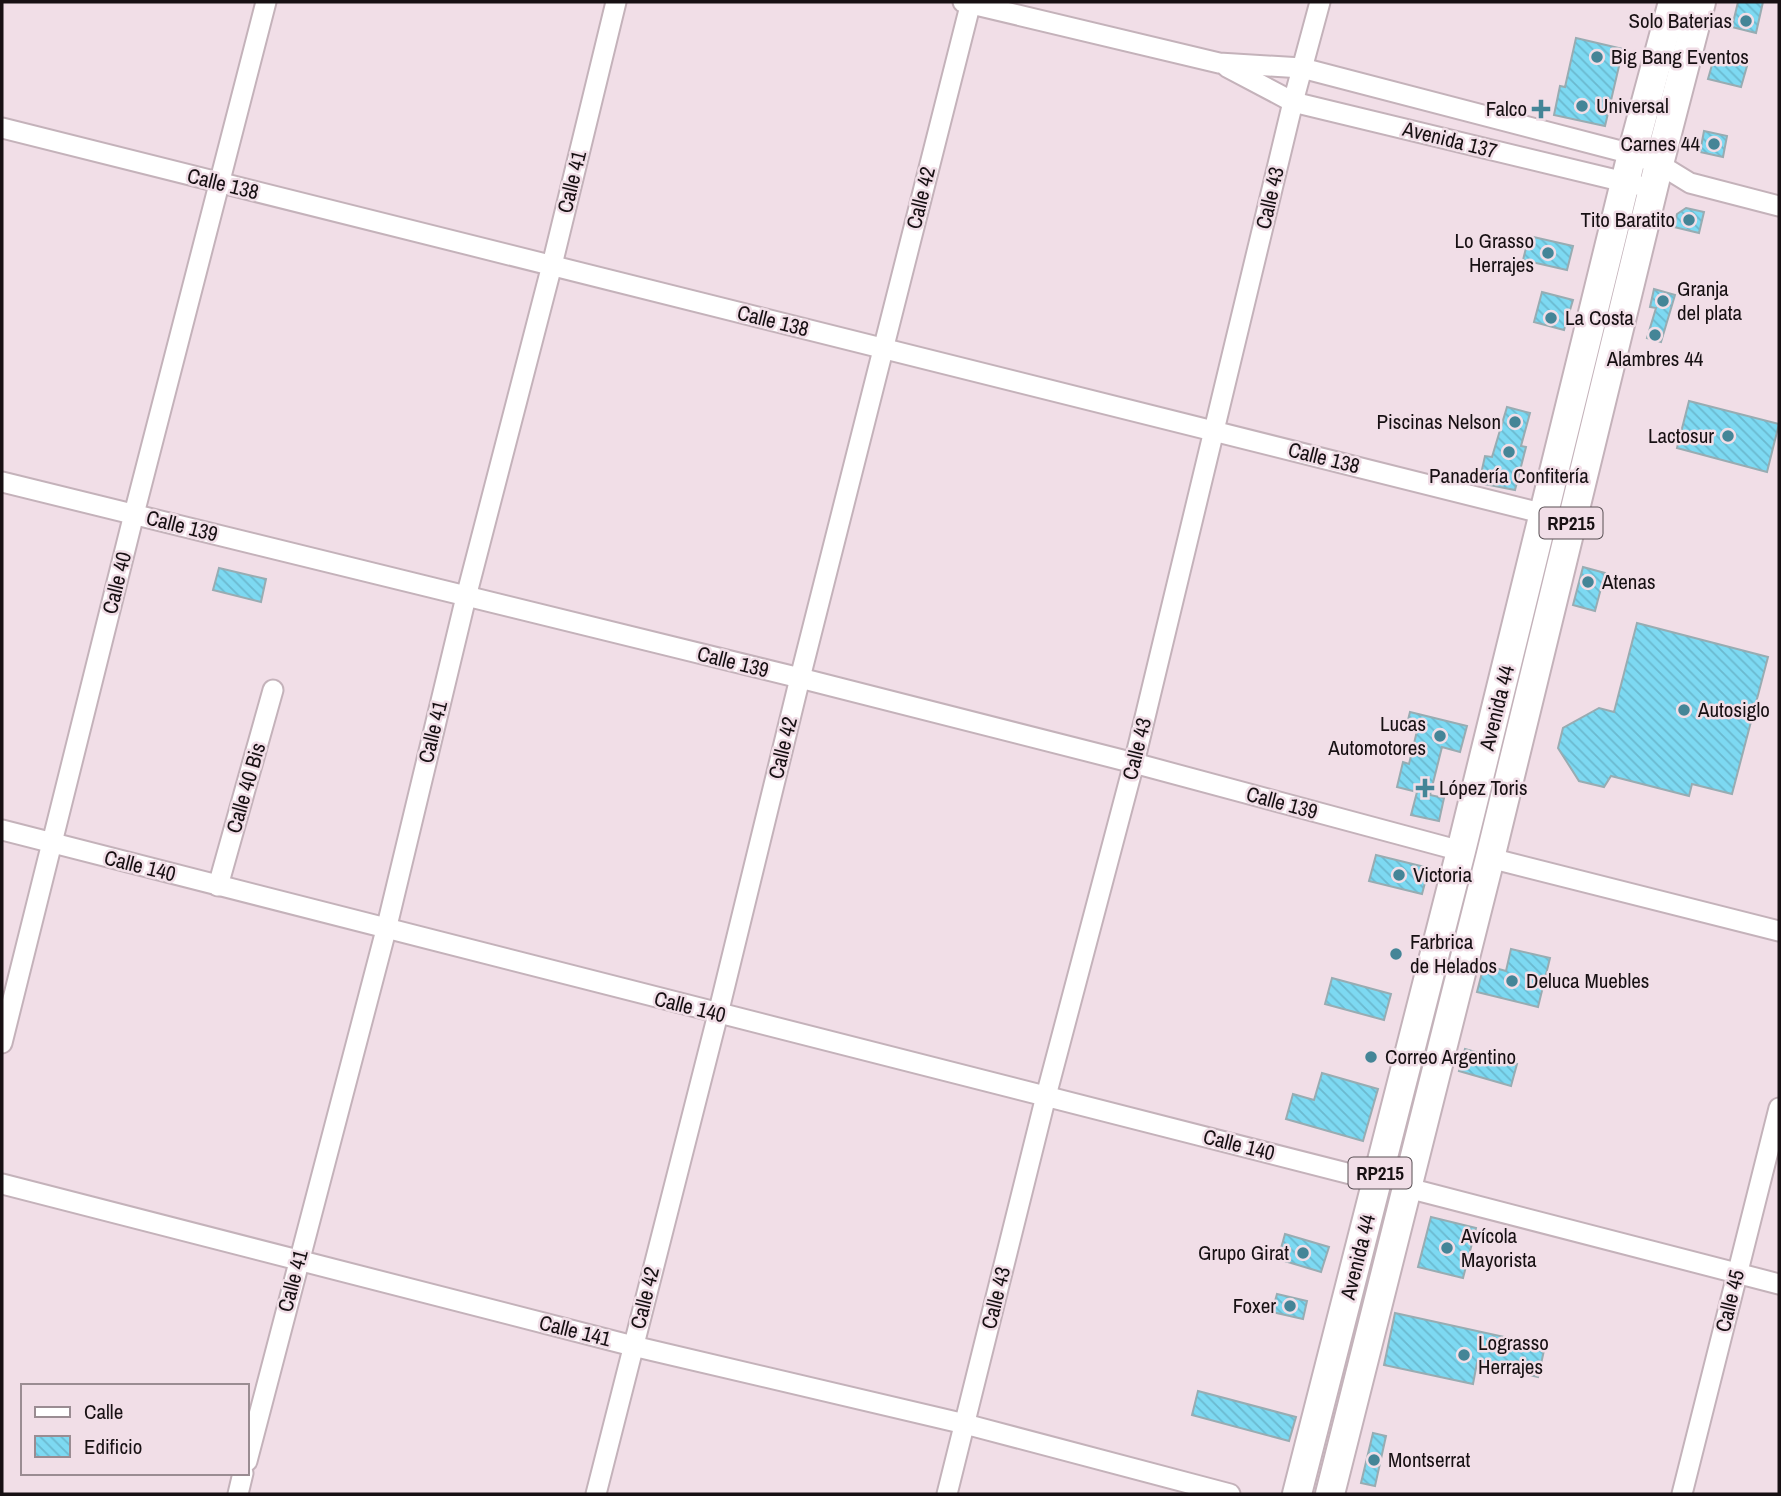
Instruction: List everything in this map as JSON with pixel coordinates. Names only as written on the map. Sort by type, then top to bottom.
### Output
[{"type":"highway","name":"Avenida 44","points":[[1297,1494],[1461,851],[1632,154],[1673,2]]},
{"type":"highway","name":"Avenida 44","points":[[1331,1494],[1701,2]]},
{"type":"street","name":"Calle 40","points":[[2,1043],[265,2]]},
{"type":"street","name":"Calle 41","points":[[248,1457],[386,930],[466,597],[552,265],[616,2]]},
{"type":"street","name":"Avenida 137","points":[[968,2],[1220,63],[1302,68],[1632,154],[1656,176]]},
{"type":"street","name":"Calle 42","points":[[596,1494],[718,1014],[968,2]]},
{"type":"street","name":"Calle 43","points":[[947,1494],[1046,1096],[1134,763],[1293,102],[1320,2]]},
{"type":"street","name":"Avenida 137","points":[[1220,63],[1293,102],[1625,183],[1656,176],[1779,206]]},
{"type":"street","name":"Calle 138","points":[[2,128],[1545,514]]},
{"type":"street","name":"Calle 139","points":[[2,482],[800,678],[1134,763],[1461,851]]},
{"type":"street","name":"Calle 40 Bis","points":[[218,886],[273,690]]},
{"type":"street","name":"Calle 140","points":[[2,831],[1378,1181]]},
{"type":"street","points":[[1490,858],[1779,931]]},
{"type":"street","name":"Calle 45","points":[[1682,1494],[1779,1108]]},
{"type":"street","name":"Calle 141","points":[[2,1184],[633,1346],[965,1424],[1230,1494]]},
{"type":"street","points":[[1408,1188],[1779,1284]]},
{"type":"street","points":[[238,1494],[243,1475]]},
{"type":"building","name":"Solo Baterias","points":[[1738,2],[1763,2],[1756,33],[1732,27]]},
{"type":"building","points":[[1576,38],[1623,49],[1605,126],[1554,115],[1560,86],[1565,87]]},
{"type":"building","points":[[1714,58],[1747,66],[1741,87],[1708,79]]},
{"type":"building","name":"Carnes 44","points":[[1704,131],[1727,136],[1723,157],[1700,152]]},
{"type":"building","name":"Tito Baratito","points":[[1686,208],[1704,212],[1699,233],[1674,227],[1677,214]]},
{"type":"building","name":"Lo Grasso Herrajes","points":[[1529,236],[1573,246],[1567,270],[1523,260]]},
{"type":"building","points":[[1654,289],[1675,295],[1661,342],[1647,338],[1656,308],[1650,307]]},
{"type":"building","points":[[1542,292],[1573,300],[1564,330],[1534,322]]},
{"type":"building","name":"Lactosur","points":[[1689,401],[1779,424],[1767,472],[1677,448]]},
{"type":"building","points":[[1507,407],[1530,413],[1521,446],[1526,447],[1515,490],[1479,483],[1485,456],[1492,457]]},
{"type":"building","points":[[1583,567],[1605,573],[1595,611],[1573,605]]},
{"type":"building","points":[[219,568],[266,579],[261,602],[213,590]]},
{"type":"building","name":"Autosiglo","points":[[1637,623],[1768,657],[1732,794],[1692,784],[1689,796],[1611,776],[1604,787],[1579,781],[1558,748],[1563,728],[1599,708],[1614,712]]},
{"type":"building","points":[[1410,712],[1467,726],[1460,752],[1442,747],[1430,795],[1444,798],[1439,821],[1411,815],[1417,792],[1397,787],[1403,762],[1409,764],[1417,731],[1406,728]]},
{"type":"building","name":"Victoria","points":[[1376,855],[1429,868],[1422,894],[1369,881]]},
{"type":"building","name":"Deluca Muebles","points":[[1511,949],[1550,958],[1538,1007],[1477,992],[1484,965],[1506,971]]},
{"type":"building","points":[[1332,978],[1391,994],[1384,1020],[1325,1004]]},
{"type":"building","points":[[1465,1049],[1517,1064],[1511,1086],[1459,1071]]},
{"type":"building","points":[[1322,1073],[1378,1089],[1363,1141],[1286,1119],[1293,1094],[1314,1100]]},
{"type":"building","name":"Avícola Mayorista","points":[[1431,1217],[1476,1228],[1463,1278],[1418,1267]]},
{"type":"building","name":"Grupo Girat","points":[[1285,1234],[1329,1247],[1321,1272],[1278,1259]]},
{"type":"building","name":"Foxer","points":[[1277,1294],[1307,1301],[1303,1319],[1272,1312]]},
{"type":"building","name":"Lograsso Herrajes","points":[[1395,1313],[1545,1346],[1538,1377],[1477,1363],[1473,1384],[1384,1365]]},
{"type":"building","points":[[1198,1391],[1296,1417],[1289,1441],[1192,1415]]},
{"type":"building","name":"Montserrat","points":[[1373,1433],[1386,1436],[1375,1486],[1361,1483]]},
{"type":"place","name":"Solo Baterias","points":[[1746,21]]},
{"type":"place","name":"Big Bang Eventos","points":[[1597,57]]},
{"type":"place","name":"Universal","points":[[1582,106]]},
{"type":"place","name":"Falco","points":[[1541,109]]},
{"type":"place","name":"Carnes 44","points":[[1714,144]]},
{"type":"place","name":"Tito Baratito","points":[[1689,220]]},
{"type":"place","name":"Lo Grasso Herrajes","points":[[1548,253]]},
{"type":"place","name":"Granja del plata","points":[[1663,301]]},
{"type":"place","name":"La Costa","points":[[1551,318]]},
{"type":"place","name":"Alambres 44","points":[[1655,335]]},
{"type":"place","name":"Piscinas Nelson","points":[[1515,422]]},
{"type":"place","name":"Lactosur","points":[[1728,436]]},
{"type":"place","name":"Panadería Confitería","points":[[1509,452]]},
{"type":"place","name":"Atenas","points":[[1588,582]]},
{"type":"place","name":"Autosiglo","points":[[1684,710]]},
{"type":"place","name":"Lucas Automotores","points":[[1440,736]]},
{"type":"place","name":"López Toris","points":[[1425,788]]},
{"type":"place","name":"Victoria","points":[[1399,875]]},
{"type":"place","name":"Farbrica de Helados","points":[[1396,954]]},
{"type":"place","name":"Deluca Muebles","points":[[1512,981]]},
{"type":"place","name":"Correo Argentino","points":[[1371,1057]]},
{"type":"place","name":"Avícola Mayorista","points":[[1447,1248]]},
{"type":"place","name":"Grupo Girat","points":[[1303,1253]]},
{"type":"place","name":"Foxer","points":[[1290,1306]]},
{"type":"place","name":"Lograsso Herrajes","points":[[1464,1355]]},
{"type":"place","name":"Montserrat","points":[[1374,1460]]}]
